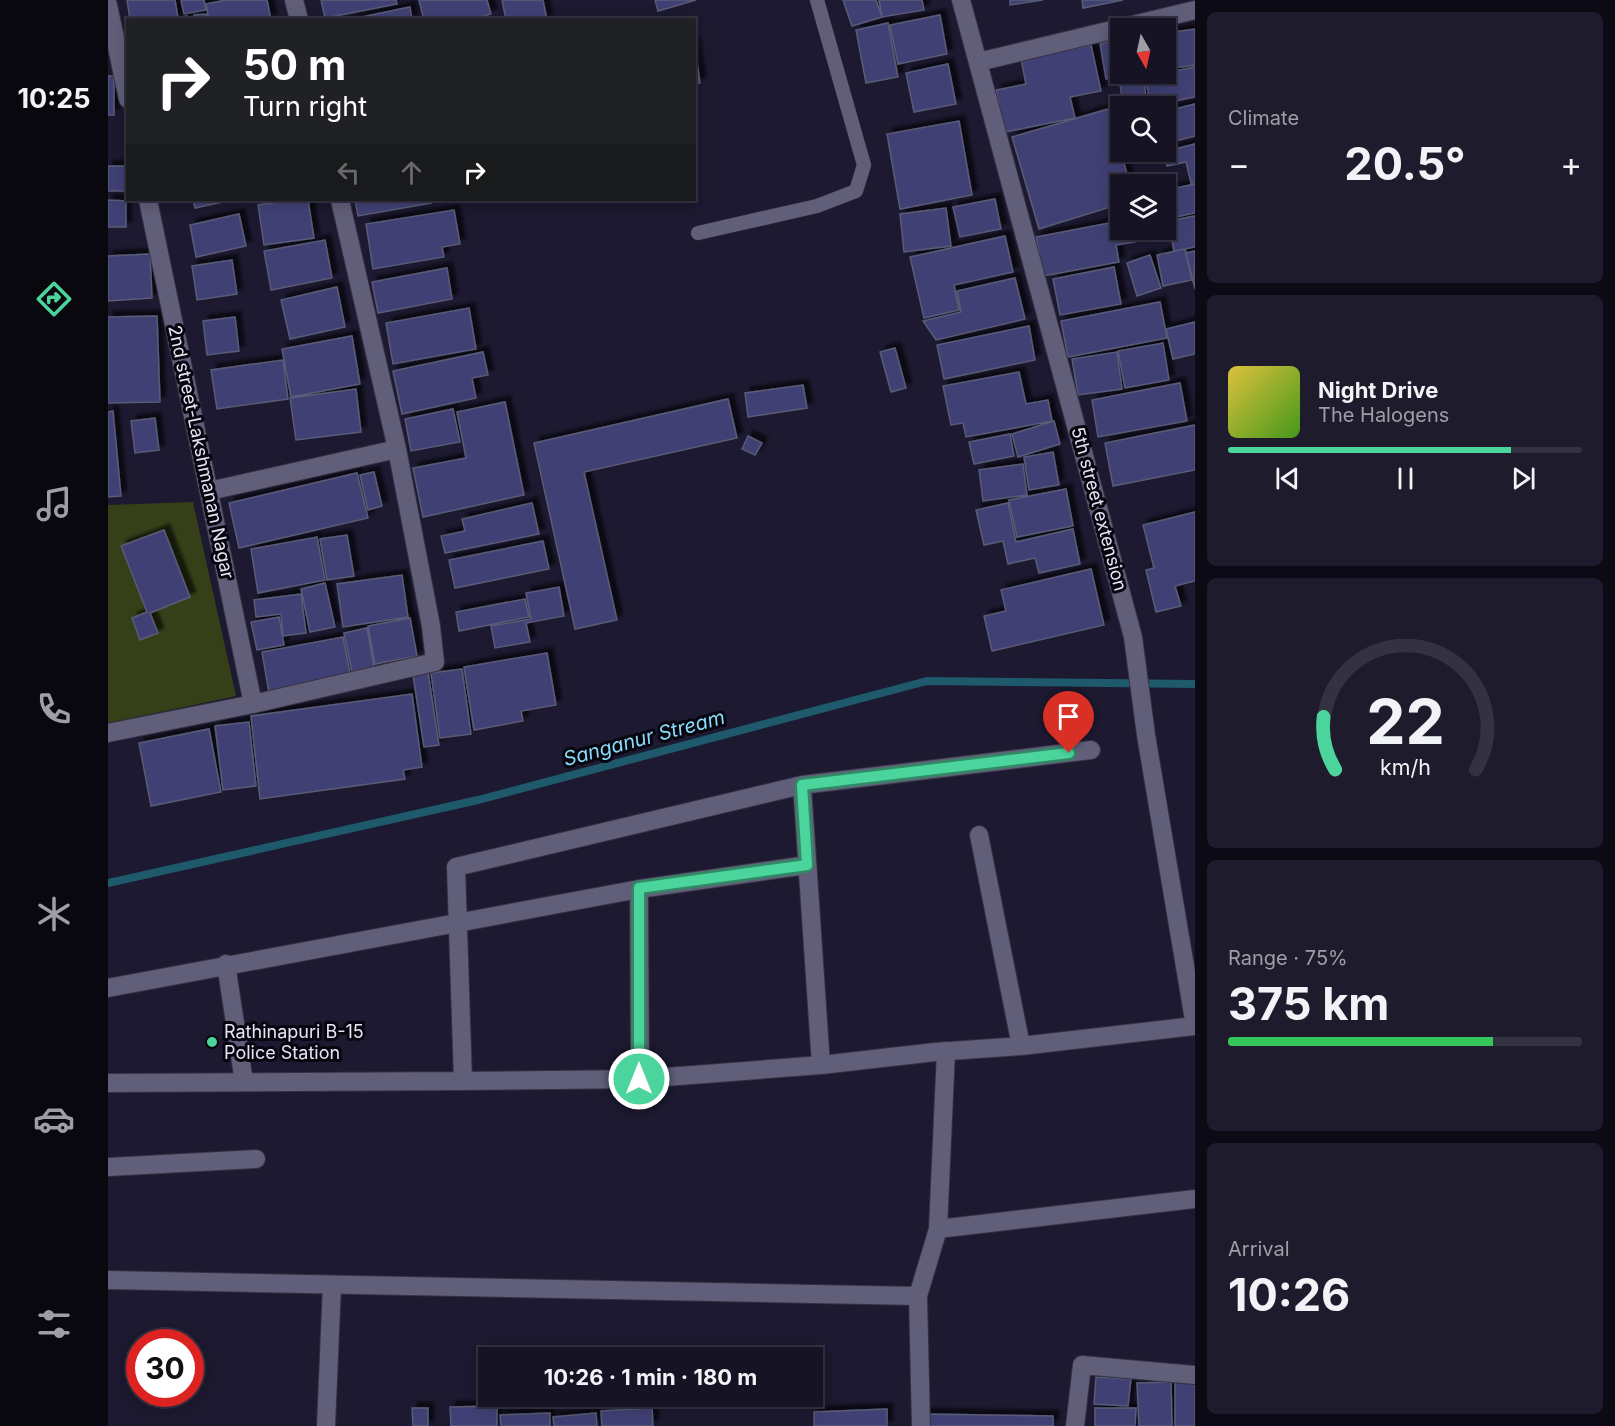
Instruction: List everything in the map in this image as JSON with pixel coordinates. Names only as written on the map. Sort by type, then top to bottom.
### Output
[{"type":"street","points":[[294,0],[298,18]]},
{"type":"street","name":"5th street extension","points":[[960,0],[1135,646],[1146,735],[1195,1026]]},
{"type":"street","points":[[108,5],[126,90]]},
{"type":"street","points":[[978,62],[1195,10]]},
{"type":"street","name":"2nd street-Lakshmanan Nagar","points":[[148,201],[253,704]]},
{"type":"street","points":[[108,732],[253,704],[435,662],[431,626],[397,448],[340,201]]},
{"type":"street","points":[[209,491],[397,448]]},
{"type":"street","points":[[463,1081],[456,867],[802,785],[1091,750]]},
{"type":"street","points":[[802,785],[821,1065]]},
{"type":"street","points":[[979,835],[1021,1046]]},
{"type":"street","points":[[108,988],[639,888],[807,865]]},
{"type":"street","points":[[639,888],[639,1079]]},
{"type":"street","points":[[226,964],[244,1082]]},
{"type":"street","points":[[108,1083],[639,1079],[1021,1046],[1195,1026]]},
{"type":"street","points":[[921,1426],[918,1296],[938,1229],[946,1051]]},
{"type":"street","points":[[108,1167],[256,1159]]},
{"type":"street","points":[[938,1229],[1195,1199]]},
{"type":"street","points":[[108,1280],[918,1296]]},
{"type":"street","points":[[326,1426],[332,1285]]},
{"type":"street","points":[[1075,1426],[1082,1365],[1195,1375]]},
{"type":"lane","points":[[698,233],[817,207],[856,191],[864,165],[817,0]]},
{"type":"green space","points":[[193,502],[236,696],[108,723],[108,505]]},
{"type":"building","points":[[127,0],[175,0],[178,18],[130,18]]},
{"type":"building","points":[[181,0],[204,0],[206,10],[184,14]]},
{"type":"building","points":[[226,0],[267,0],[271,18],[209,18],[206,4]]},
{"type":"building","points":[[321,0],[396,0],[397,4],[325,18]]},
{"type":"building","points":[[419,0],[487,0],[491,14],[477,18],[424,18]]},
{"type":"building","points":[[502,0],[543,0],[547,18],[506,18]]},
{"type":"building","points":[[655,0],[696,0],[658,11]]},
{"type":"building","points":[[843,0],[876,0],[882,17],[852,26]]},
{"type":"building","points":[[879,0],[922,0],[924,10],[882,17]]},
{"type":"building","points":[[1010,0],[1043,0],[1010,5]]},
{"type":"building","points":[[1082,0],[1123,0],[1083,8]]},
{"type":"building","points":[[410,7],[412,18],[358,18]]},
{"type":"building","points":[[207,14],[208,18],[194,18],[194,15]]},
{"type":"building","points":[[940,15],[947,54],[898,64],[890,25]]},
{"type":"building","points":[[888,23],[898,77],[866,83],[856,30]]},
{"type":"building","points":[[1195,29],[1195,65],[1176,68],[1176,32]]},
{"type":"building","points":[[1110,42],[1110,78],[1106,79],[1100,43]]},
{"type":"building","points":[[1091,45],[1101,91],[1070,97],[1075,118],[1005,132],[996,90],[1026,84],[1021,59]]},
{"type":"building","points":[[696,56],[700,83],[696,84]]},
{"type":"building","points":[[948,64],[956,104],[914,112],[906,73]]},
{"type":"building","points":[[1195,67],[1195,97],[1176,101],[1176,96],[1149,96],[1146,84],[1176,84],[1176,71]]},
{"type":"building","points":[[108,76],[114,76],[114,115],[108,115]]},
{"type":"building","points":[[1120,84],[1144,84],[1146,96],[1122,96]]},
{"type":"building","points":[[1195,104],[1195,136],[1176,141],[1176,109]]},
{"type":"building","points":[[1108,109],[1110,162],[1124,162],[1127,174],[1110,174],[1110,207],[1039,229],[1012,137]]},
{"type":"building","points":[[959,121],[972,195],[900,209],[887,134]]},
{"type":"building","points":[[1195,144],[1195,182],[1191,183],[1186,162],[1167,166],[1166,162],[1176,162],[1176,149]]},
{"type":"building","points":[[108,166],[126,166],[126,191],[108,191]]},
{"type":"building","points":[[1195,184],[1195,213],[1176,217],[1176,188]]},
{"type":"building","points":[[995,199],[1001,229],[960,237],[953,207]]},
{"type":"building","points":[[108,200],[126,201],[126,227],[108,227]]},
{"type":"building","points":[[193,201],[227,201],[195,208]]},
{"type":"building","points":[[285,201],[308,201],[314,238],[264,245],[258,205]]},
{"type":"building","points":[[355,201],[431,201],[431,203],[358,216]]},
{"type":"building","points":[[946,208],[951,246],[904,252],[900,214]]},
{"type":"building","points":[[454,210],[460,244],[442,247],[444,257],[373,269],[366,224]]},
{"type":"building","points":[[239,214],[246,246],[196,257],[190,225]]},
{"type":"building","points":[[1195,216],[1195,247],[1174,251],[1172,240],[1176,240],[1176,220]]},
{"type":"building","points":[[1110,223],[1110,240],[1135,240],[1135,242],[1116,245],[1119,262],[1044,276],[1036,237]]},
{"type":"building","points":[[1005,236],[1013,272],[954,285],[959,310],[924,318],[910,257]]},
{"type":"building","points":[[325,240],[332,278],[271,290],[264,251]]},
{"type":"building","points":[[1185,249],[1192,280],[1163,286],[1157,255]]},
{"type":"building","points":[[1195,251],[1194,282],[1195,289],[1186,253]]},
{"type":"building","points":[[150,254],[152,298],[108,301],[108,256]]},
{"type":"building","points":[[1150,255],[1161,288],[1137,296],[1127,263]]},
{"type":"building","points":[[232,260],[237,294],[197,300],[192,266]]},
{"type":"building","points":[[1114,267],[1121,304],[1060,315],[1053,279]]},
{"type":"building","points":[[447,268],[452,299],[378,313],[372,282]]},
{"type":"building","points":[[1015,278],[1025,319],[936,340],[923,321],[961,312],[957,291]]},
{"type":"building","points":[[337,287],[345,327],[290,339],[281,300]]},
{"type":"building","points":[[1160,302],[1167,338],[1068,357],[1061,321]]},
{"type":"building","points":[[469,308],[476,349],[393,364],[386,323]]},
{"type":"building","points":[[157,316],[160,402],[108,403],[108,317]]},
{"type":"building","points":[[235,317],[239,351],[207,355],[203,321]]},
{"type":"building","points":[[1195,322],[1195,354],[1173,359],[1166,329]]},
{"type":"building","points":[[1029,326],[1035,360],[944,379],[937,345]]},
{"type":"building","points":[[352,336],[360,384],[291,397],[282,349]]},
{"type":"building","points":[[1163,343],[1169,380],[1125,388],[1118,351]]},
{"type":"building","points":[[895,348],[906,388],[891,392],[880,352]]},
{"type":"building","points":[[483,352],[488,375],[472,378],[476,398],[402,414],[393,371]]},
{"type":"building","points":[[1117,352],[1122,389],[1078,395],[1072,359]]},
{"type":"building","points":[[283,360],[288,399],[217,409],[211,370]]},
{"type":"building","points":[[1019,372],[1026,404],[1048,400],[1052,421],[966,437],[963,423],[951,425],[943,386]]},
{"type":"building","points":[[1180,383],[1187,421],[1098,437],[1092,400]]},
{"type":"building","points":[[803,385],[807,408],[748,417],[745,393]]},
{"type":"building","points":[[356,389],[361,432],[296,440],[290,398]]},
{"type":"building","points":[[728,399],[737,438],[584,472],[617,620],[575,629],[534,443]]},
{"type":"building","points":[[505,402],[524,495],[423,517],[413,468],[466,458],[457,412]]},
{"type":"building","points":[[453,409],[460,442],[411,451],[405,419]]},
{"type":"building","points":[[113,411],[121,496],[108,497],[108,412]]},
{"type":"building","points":[[155,418],[159,450],[135,453],[131,421]]},
{"type":"building","points":[[1054,421],[1060,444],[1018,457],[1012,434]]},
{"type":"building","points":[[1195,425],[1195,470],[1113,486],[1105,443]]},
{"type":"building","points":[[1010,434],[1014,456],[974,464],[969,442]]},
{"type":"building","points":[[748,436],[762,443],[755,455],[742,449]]},
{"type":"building","points":[[1053,452],[1059,485],[1029,490],[1024,457]]},
{"type":"building","points":[[1023,464],[1027,495],[983,501],[979,470]]},
{"type":"building","points":[[374,472],[382,506],[368,510],[360,475]]},
{"type":"building","points":[[357,473],[368,518],[239,548],[229,503]]},
{"type":"building","points":[[1066,489],[1073,526],[1017,537],[1009,500]]},
{"type":"building","points":[[532,503],[539,534],[445,553],[441,536],[465,531],[462,519]]},
{"type":"building","points":[[1008,503],[1016,542],[1073,529],[1080,564],[1039,573],[1035,558],[1008,564],[1003,541],[984,545],[976,510]]},
{"type":"building","points":[[1195,512],[1195,581],[1175,586],[1181,606],[1156,612],[1146,570],[1154,568],[1143,525]]},
{"type":"building","points":[[164,530],[190,597],[150,613],[158,633],[140,640],[132,618],[147,612],[121,546]]},
{"type":"building","points":[[347,535],[354,576],[327,580],[320,539]]},
{"type":"building","points":[[317,537],[325,580],[258,593],[251,549]]},
{"type":"building","points":[[543,541],[549,569],[455,588],[449,560]]},
{"type":"building","points":[[1091,569],[1104,625],[992,651],[984,616],[1006,611],[1001,590]]},
{"type":"building","points":[[402,575],[408,617],[343,627],[337,584]]},
{"type":"building","points":[[325,583],[335,627],[310,632],[301,589]]},
{"type":"building","points":[[559,587],[564,616],[526,623],[530,642],[495,648],[491,626],[531,619],[526,593]]},
{"type":"building","points":[[301,594],[306,633],[283,636],[281,614],[256,617],[254,600]]},
{"type":"building","points":[[525,599],[529,617],[459,631],[456,612]]},
{"type":"building","points":[[279,617],[284,645],[257,650],[251,622]]},
{"type":"building","points":[[410,618],[417,656],[375,664],[368,626]]},
{"type":"building","points":[[367,628],[375,672],[353,677],[344,633]]},
{"type":"building","points":[[343,637],[351,679],[269,693],[262,652]]},
{"type":"building","points":[[547,653],[556,705],[521,711],[523,721],[474,730],[464,667]]},
{"type":"building","points":[[462,669],[471,734],[440,738],[431,673]]},
{"type":"building","points":[[428,672],[439,745],[424,747],[413,675]]},
{"type":"building","points":[[412,694],[422,767],[403,770],[405,779],[260,799],[251,716]]},
{"type":"building","points":[[249,722],[256,786],[223,790],[215,726]]},
{"type":"building","points":[[209,729],[221,792],[151,806],[139,743]]},
{"type":"building","points":[[1096,1377],[1131,1379],[1128,1406],[1094,1404]]},
{"type":"building","points":[[1175,1379],[1195,1379],[1195,1426],[1175,1426]]},
{"type":"building","points":[[1171,1382],[1172,1426],[1139,1426],[1137,1383]]},
{"type":"building","points":[[450,1407],[497,1407],[497,1426],[451,1426]]},
{"type":"building","points":[[412,1408],[428,1408],[428,1426],[413,1426]]},
{"type":"building","points":[[652,1408],[653,1426],[602,1426],[601,1411]]},
{"type":"building","points":[[1095,1408],[1136,1408],[1135,1426],[1095,1426]]},
{"type":"building","points":[[887,1409],[887,1426],[814,1426],[814,1412]]},
{"type":"building","points":[[550,1413],[550,1426],[501,1426],[500,1415]]},
{"type":"building","points":[[596,1413],[597,1426],[554,1426],[553,1417]]},
{"type":"building","points":[[924,1414],[1053,1416],[1053,1426],[924,1426]]},
{"type":"waterway","name":"Sanganur Stream","points":[[108,883],[478,800],[927,681],[1195,684]]},
{"type":"place","name":"Rathinapuri B-15 Police Station","points":[[212,1042]]},
{"type":"route","points":[[639,1079],[639,888],[807,865],[802,785],[1069,753]]}]
